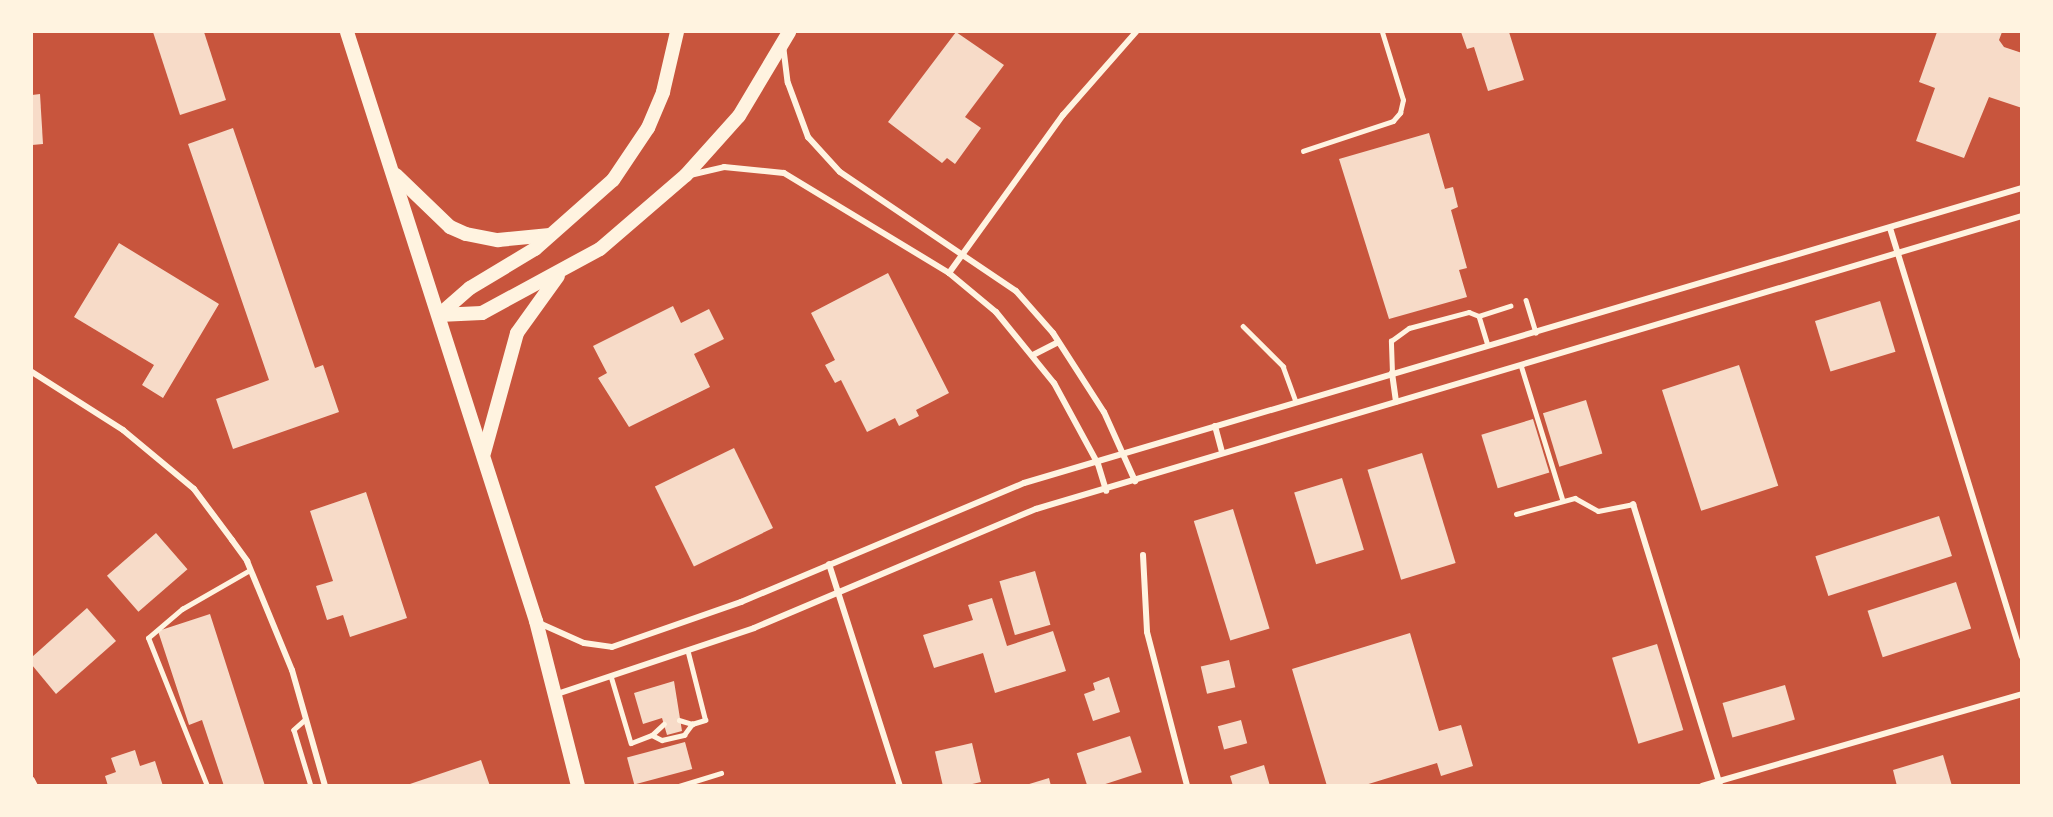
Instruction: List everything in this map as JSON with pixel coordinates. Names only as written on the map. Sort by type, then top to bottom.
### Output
[{"type":"main road","points":[[347,32],[484,453],[536,621],[578,786]]},
{"type":"main road","points":[[439,315],[578,215],[627,162],[663,92],[677,32]]},
{"type":"main road","points":[[439,315],[482,313],[558,276],[600,249],[686,175],[739,116],[786,37]]},
{"type":"main road","points":[[394,174],[450,227],[466,234],[498,240],[550,235]]},
{"type":"main road","points":[[484,453],[517,333],[558,276]]},
{"type":"street","points":[[949,273],[1103,63],[1136,32]]},
{"type":"street","points":[[786,37],[788,83],[808,137],[840,172],[964,251],[1016,291],[1058,342],[1124,455],[1135,481]]},
{"type":"street","points":[[686,175],[724,167],[784,173],[949,273],[996,312],[1033,355],[1098,464],[1106,491]]},
{"type":"street","points":[[536,621],[584,643],[612,647],[741,603],[1024,483],[1098,464],[1392,373],[2022,188]]},
{"type":"street","points":[[554,695],[688,652],[1025,513],[1106,491],[1222,453],[2022,216]]},
{"type":"street","points":[[1890,228],[2022,656]]},
{"type":"street","points":[[1033,355],[1058,342]]},
{"type":"street","points":[[32,372],[123,430],[194,489],[250,570],[292,670],[304,720],[325,786]]},
{"type":"street","points":[[1392,373],[1396,402]]},
{"type":"street","points":[[1215,426],[1222,453]]},
{"type":"street","points":[[1633,504],[1719,784]]},
{"type":"street","points":[[1143,555],[1147,632],[1187,786]]},
{"type":"street","points":[[829,564],[842,590],[900,786]]},
{"type":"street","points":[[1702,786],[1719,784],[2022,694]]},
{"type":"street","points":[[32,780],[34,786]]},
{"type":"lane","points":[[1303,151],[1393,121],[1400,113],[1403,100],[1382,32]]},
{"type":"lane","points":[[1526,300],[1536,332]]},
{"type":"lane","points":[[1392,373],[1389,348],[1400,332],[1469,312],[1479,316],[1510,306]]},
{"type":"lane","points":[[1479,316],[1488,345]]},
{"type":"lane","points":[[1243,326],[1283,366],[1296,402]]},
{"type":"lane","points":[[1521,365],[1563,501]]},
{"type":"lane","points":[[1516,514],[1575,498],[1598,511],[1633,504]]},
{"type":"lane","points":[[207,786],[148,638],[182,609],[250,570]]},
{"type":"lane","points":[[679,720],[692,724],[705,720],[688,652]]},
{"type":"lane","points":[[611,676],[631,743],[652,735],[664,724]]},
{"type":"lane","points":[[304,720],[294,730],[311,786]]},
{"type":"lane","points":[[652,735],[662,740],[684,735],[692,724]]},
{"type":"lane","points":[[679,786],[721,773]]},
{"type":"building","points":[[153,32],[204,32],[226,100],[180,115]]},
{"type":"building","points":[[956,32],[1004,65],[965,117],[981,128],[955,164],[947,158],[942,163],[888,122]]},
{"type":"building","points":[[1461,32],[1509,32],[1524,80],[1488,91],[1474,47],[1467,49]]},
{"type":"building","points":[[1937,32],[2002,32],[1999,40],[2004,47],[2022,53],[2022,108],[1989,97],[1964,158],[1916,141],[1935,88],[1919,82]]},
{"type":"building","points":[[40,94],[43,144],[32,145],[32,95]]},
{"type":"building","points":[[233,128],[315,368],[323,365],[339,412],[233,449],[216,399],[269,380],[188,144]]},
{"type":"building","points":[[1429,133],[1445,189],[1453,187],[1458,207],[1451,210],[1467,268],[1459,270],[1467,297],[1389,319],[1339,159]]},
{"type":"building","points":[[119,243],[219,304],[163,398],[142,385],[154,365],[74,317]]},
{"type":"building","points":[[888,273],[949,393],[916,410],[919,416],[899,426],[895,418],[867,432],[841,380],[835,383],[825,365],[835,360],[811,313]]},
{"type":"building","points":[[1880,301],[1895,352],[1830,372],[1815,321]]},
{"type":"building","points":[[673,306],[681,323],[709,309],[724,339],[694,354],[710,387],[629,427],[598,378],[607,373],[593,346]]},
{"type":"building","points":[[1739,365],[1778,486],[1701,511],[1662,390]]},
{"type":"building","points":[[1586,400],[1602,454],[1559,467],[1543,413]]},
{"type":"building","points":[[1533,419],[1549,473],[1498,488],[1481,435]]},
{"type":"building","points":[[734,448],[773,528],[694,567],[655,487]]},
{"type":"building","points":[[1422,453],[1456,563],[1401,580],[1367,470]]},
{"type":"building","points":[[1342,478],[1364,550],[1316,564],[1294,493]]},
{"type":"building","points":[[366,492],[407,618],[350,637],[343,615],[327,620],[316,586],[333,581],[310,511]]},
{"type":"building","points":[[1233,509],[1270,629],[1230,641],[1194,521]]},
{"type":"building","points":[[1939,516],[1952,556],[1828,596],[1815,556]]},
{"type":"building","points":[[156,533],[187,569],[138,612],[107,576]]},
{"type":"building","points":[[1035,571],[1050,625],[1015,635],[999,581]]},
{"type":"building","points":[[1956,582],[1971,629],[1883,657],[1868,611]]},
{"type":"building","points":[[992,598],[1007,646],[1053,631],[1066,671],[995,693],[983,653],[934,668],[923,635],[973,620],[968,605]]},
{"type":"building","points":[[87,608],[116,641],[56,694],[32,665],[32,657]]},
{"type":"building","points":[[210,614],[265,786],[224,786],[202,720],[189,725],[158,631]]},
{"type":"building","points":[[1410,633],[1439,731],[1461,725],[1473,766],[1441,776],[1437,763],[1362,786],[1327,786],[1292,669]]},
{"type":"building","points":[[1657,644],[1683,730],[1638,744],[1612,658]]},
{"type":"building","points":[[1229,660],[1235,687],[1207,694],[1201,667]]},
{"type":"building","points":[[1109,677],[1120,712],[1093,721],[1084,694],[1095,690],[1093,683]]},
{"type":"building","points":[[674,681],[682,731],[667,735],[662,718],[643,724],[634,693]]},
{"type":"building","points":[[1785,685],[1795,720],[1732,738],[1723,703]]},
{"type":"building","points":[[1241,720],[1247,743],[1224,749],[1218,726]]},
{"type":"building","points":[[1130,736],[1142,772],[1099,786],[1087,786],[1077,753]]},
{"type":"building","points":[[685,742],[692,769],[634,785],[627,758]]},
{"type":"building","points":[[972,743],[981,782],[964,786],[943,786],[935,752]]},
{"type":"building","points":[[135,750],[140,766],[155,761],[163,786],[108,786],[105,776],[116,772],[111,758]]},
{"type":"building","points":[[1943,755],[1952,786],[1897,786],[1893,770]]},
{"type":"building","points":[[481,760],[490,786],[407,786],[407,785]]},
{"type":"building","points":[[1264,765],[1270,786],[1233,786],[1230,776]]},
{"type":"building","points":[[1049,778],[1051,786],[1026,786],[1026,785]]}]
